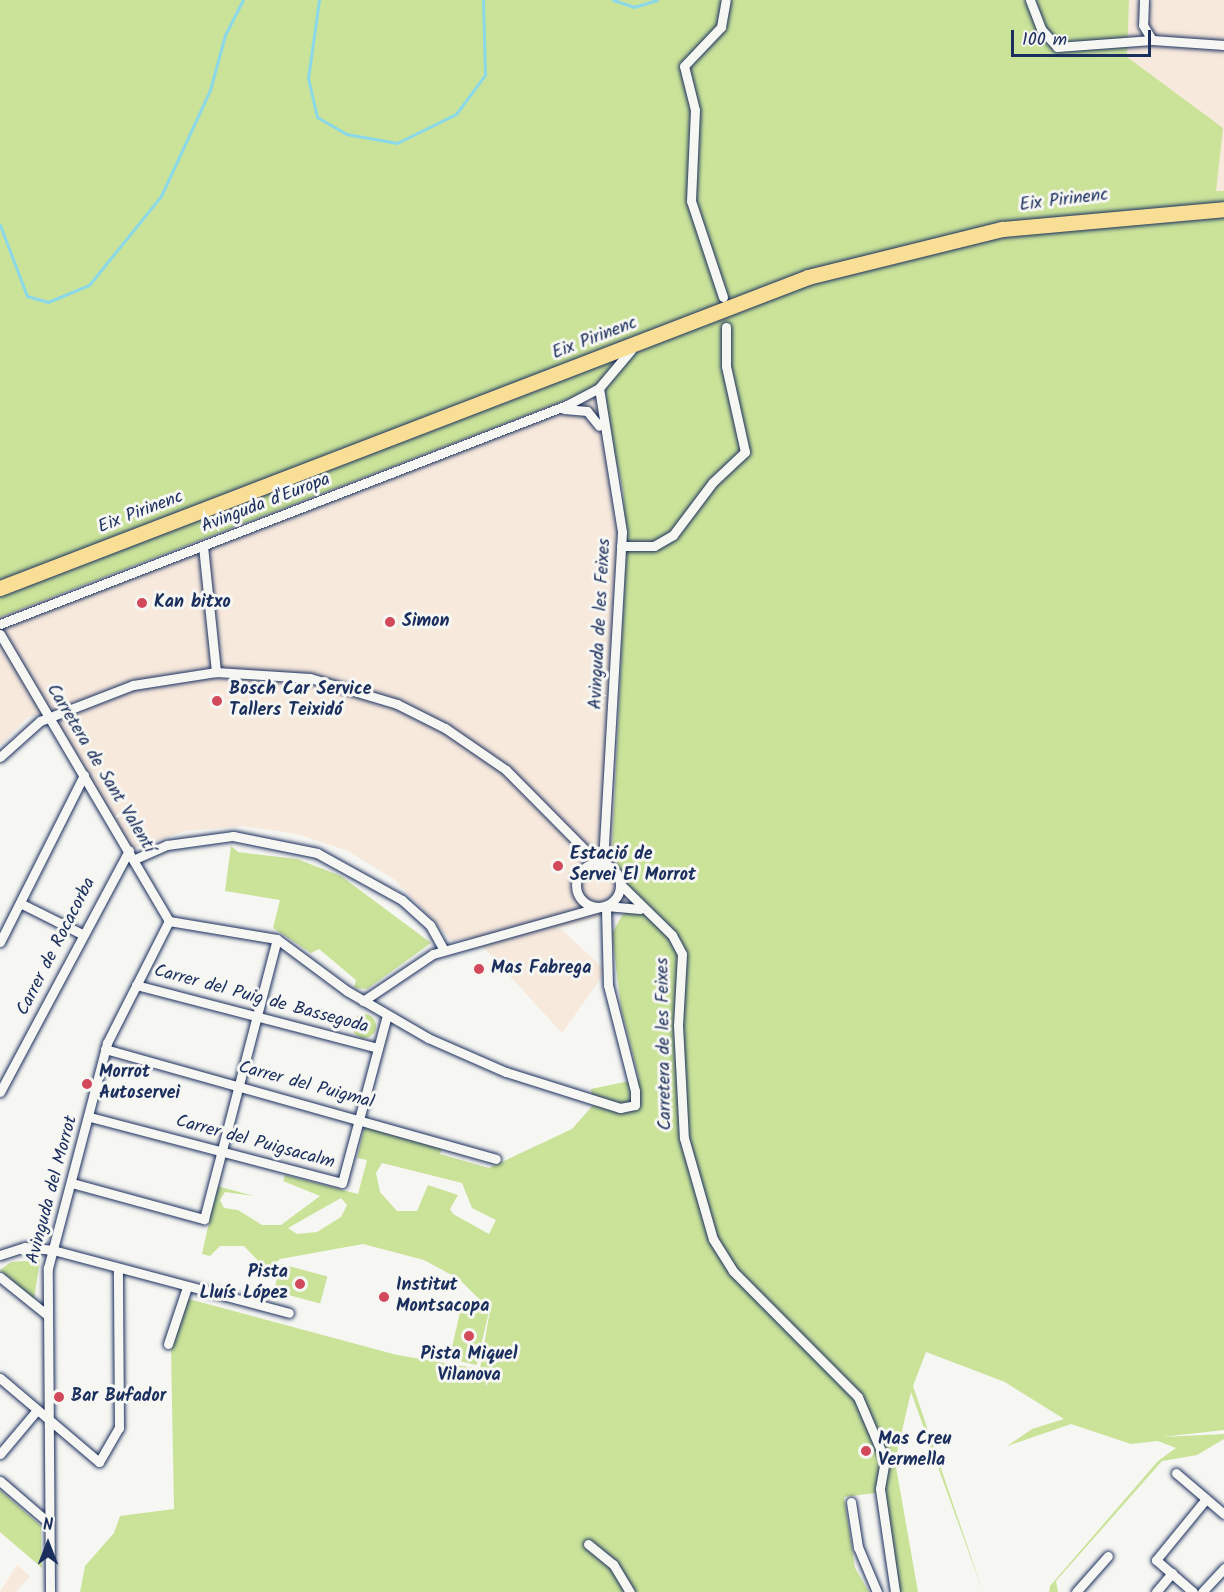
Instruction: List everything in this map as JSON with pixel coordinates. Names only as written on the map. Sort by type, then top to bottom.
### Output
[{"type":"main road","name":"Eix Pirinenc","points":[[0,588],[808,277],[922,244],[1054,221],[1224,210]]},
{"type":"street","points":[[723,297],[691,201],[695,110],[684,66],[721,27],[726,0]]},
{"type":"street","points":[[1030,0],[1041,29],[1057,47],[1152,40],[1224,45]]},
{"type":"street","points":[[1144,0],[1143,25],[1152,40]]},
{"type":"street","points":[[621,546],[654,546],[673,535],[713,482],[745,453],[726,366],[726,327]]},
{"type":"street","name":"Avinguda d'Europa","points":[[0,624],[543,414],[599,388],[622,356],[651,338]]},
{"type":"street","name":"Avinguda de les Feixes","points":[[599,388],[605,439],[618,492],[621,546],[600,863]]},
{"type":"street","name":"Avinguda d'Europa","points":[[543,414],[581,409],[593,416],[605,439]]},
{"type":"street","points":[[203,546],[216,672]]},
{"type":"street","name":"Carretera de Sant Valentí","points":[[0,634],[135,859],[169,921]]},
{"type":"street","points":[[0,757],[50,716],[125,687],[216,672],[310,678],[420,714],[506,770],[571,839],[600,863],[614,868],[621,885],[603,907],[444,950],[363,1001]]},
{"type":"street","points":[[0,940],[84,775]]},
{"type":"street","points":[[135,859],[167,845],[233,836],[317,853],[402,900],[430,925],[444,950]]},
{"type":"street","points":[[556,919],[574,907],[577,891],[579,873],[571,839]]},
{"type":"street","name":"Carrer de Rocacorba","points":[[0,1092],[82,934],[129,850]]},
{"type":"street","points":[[579,873],[600,863]]},
{"type":"street","name":"Carretera de les Feixes","points":[[621,885],[641,910],[672,935],[682,954],[678,1025],[684,1138],[713,1239],[733,1271],[844,1378],[863,1407],[885,1460],[880,1488],[895,1592]]},
{"type":"street","points":[[577,891],[588,905],[641,910]]},
{"type":"street","points":[[20,903],[82,934]]},
{"type":"street","points":[[169,921],[277,939],[363,1001],[471,1058],[584,1100],[620,1108],[635,1105],[608,985],[603,907]]},
{"type":"street","name":"Avinguda del Morrot","points":[[50,1592],[46,1314],[53,1250],[90,1117],[105,1049],[169,921]]},
{"type":"street","points":[[72,1183],[204,1219],[277,939]]},
{"type":"street","name":"Carrer del Puig de Bassegoda","points":[[136,985],[378,1048]]},
{"type":"street","points":[[359,1118],[387,1015]]},
{"type":"street","name":"Carrer del Puigmal","points":[[105,1049],[239,1084],[496,1159]]},
{"type":"street","name":"Carrer del Puigsacalm","points":[[90,1117],[342,1183],[359,1118]]},
{"type":"street","points":[[0,1255],[25,1247],[53,1250],[118,1270],[289,1313]]},
{"type":"street","points":[[0,1378],[48,1422],[99,1462],[119,1428],[118,1270]]},
{"type":"street","points":[[0,1277],[46,1314]]},
{"type":"street","points":[[168,1344],[187,1287]]},
{"type":"street","points":[[0,1454],[37,1410]]},
{"type":"street","points":[[1176,1473],[1224,1514]]},
{"type":"street","points":[[0,1481],[49,1523]]},
{"type":"street","points":[[1193,1592],[1157,1557],[1206,1499]]},
{"type":"street","points":[[851,1502],[858,1547],[877,1592]]},
{"type":"street","points":[[588,1544],[613,1564],[630,1592]]},
{"type":"street","points":[[1076,1592],[1108,1556]]},
{"type":"street","points":[[1202,1592],[1223,1572]]},
{"type":"street","points":[[1156,1592],[1172,1573]]},
{"type":"shaded area","points":[[1129,0],[1224,0],[1224,191],[1216,191],[1127,57]]},
{"type":"shaded area","points":[[591,389],[598,389],[625,513],[612,852],[632,896],[622,911],[560,928],[606,971],[562,1033],[474,937],[452,941],[395,880],[348,851],[297,834],[242,826],[185,831],[129,850],[44,714],[28,717],[0,745],[0,611],[50,590],[54,598]]},
{"type":"shaded area","points":[[17,1565],[30,1576],[16,1592],[0,1592]]},
{"type":"green space","points":[[0,0],[1129,0],[1127,57],[1223,128],[1216,191],[1224,191],[1224,1430],[1162,1437],[1224,1434],[1224,1439],[1197,1455],[1162,1461],[1056,1581],[1058,1592],[1049,1592],[1050,1586],[1158,1461],[1176,1448],[1158,1441],[1131,1444],[1071,1424],[1007,1446],[1032,1429],[1064,1419],[1005,1382],[926,1352],[913,1386],[983,1592],[911,1392],[895,1461],[918,1592],[896,1592],[882,1492],[844,1497],[855,1568],[869,1592],[80,1592],[85,1566],[114,1533],[120,1516],[174,1509],[171,1347],[185,1298],[397,1355],[480,1369],[490,1310],[459,1279],[424,1260],[363,1244],[280,1259],[267,1270],[244,1246],[220,1246],[210,1256],[202,1254],[217,1186],[254,1196],[225,1192],[220,1200],[224,1208],[238,1210],[262,1225],[281,1225],[320,1196],[283,1181],[285,1175],[358,1194],[367,1160],[357,1158],[365,1125],[443,1145],[440,1154],[489,1168],[572,1129],[594,1104],[591,1089],[639,1079],[621,1008],[612,933],[633,897],[612,852],[626,553],[631,542],[626,541],[623,490],[599,387],[0,617]],"holes":[[[382,1163],[462,1183],[472,1208],[496,1220],[489,1234],[453,1214],[450,1209],[458,1195],[428,1185],[417,1211],[397,1211],[380,1192],[376,1173]],[[341,1198],[347,1205],[341,1217],[317,1232],[297,1234],[288,1228]]]},
{"type":"green space","points":[[231,846],[238,852],[297,859],[341,876],[431,943],[367,989],[354,988],[356,980],[319,949],[311,953],[273,928],[280,900],[225,891]]},
{"type":"green space","points":[[364,1014],[369,1015],[375,1021],[375,1031],[369,1037],[364,1038],[359,1037],[353,1031],[352,1026],[353,1021],[359,1015]]},
{"type":"green space","points":[[40,1260],[34,1299],[0,1270],[11,1262]]},
{"type":"green space","name":"Pista Lluís López","points":[[281,1264],[327,1276],[320,1303],[274,1291]]},
{"type":"green space","name":"Pista Miquel Vilanova","points":[[461,1308],[488,1314],[477,1365],[449,1359]]},
{"type":"green space","points":[[0,1490],[41,1526],[42,1568],[0,1532]]},
{"type":"waterway","points":[[0,225],[27,296],[48,302],[89,285],[161,196],[210,90],[225,35],[243,0]]},
{"type":"waterway","points":[[319,0],[308,78],[317,117],[346,134],[397,143],[456,114],[485,75],[483,0]]},
{"type":"waterway","points":[[613,0],[634,7],[657,0]]},
{"type":"place","name":"Kan bitxo","points":[[142,603]]},
{"type":"place","name":"Simon","points":[[390,622]]},
{"type":"place","name":"Bosch Car Service Tallers Teixidó","points":[[217,701]]},
{"type":"place","name":"Estació de Servei El Morrot","points":[[558,866]]},
{"type":"place","name":"Mas Fabrega","points":[[479,969]]},
{"type":"place","name":"Morrot Autoservei","points":[[87,1084]]},
{"type":"place","name":"Pista Lluís López","points":[[300,1284]]},
{"type":"place","name":"Institut Montsacopa","points":[[384,1297]]},
{"type":"place","name":"Pista Miquel Vilanova","points":[[469,1336]]},
{"type":"place","name":"Bar Bufador","points":[[59,1397]]},
{"type":"place","name":"Mas Creu Vermella","points":[[866,1451]]}]
